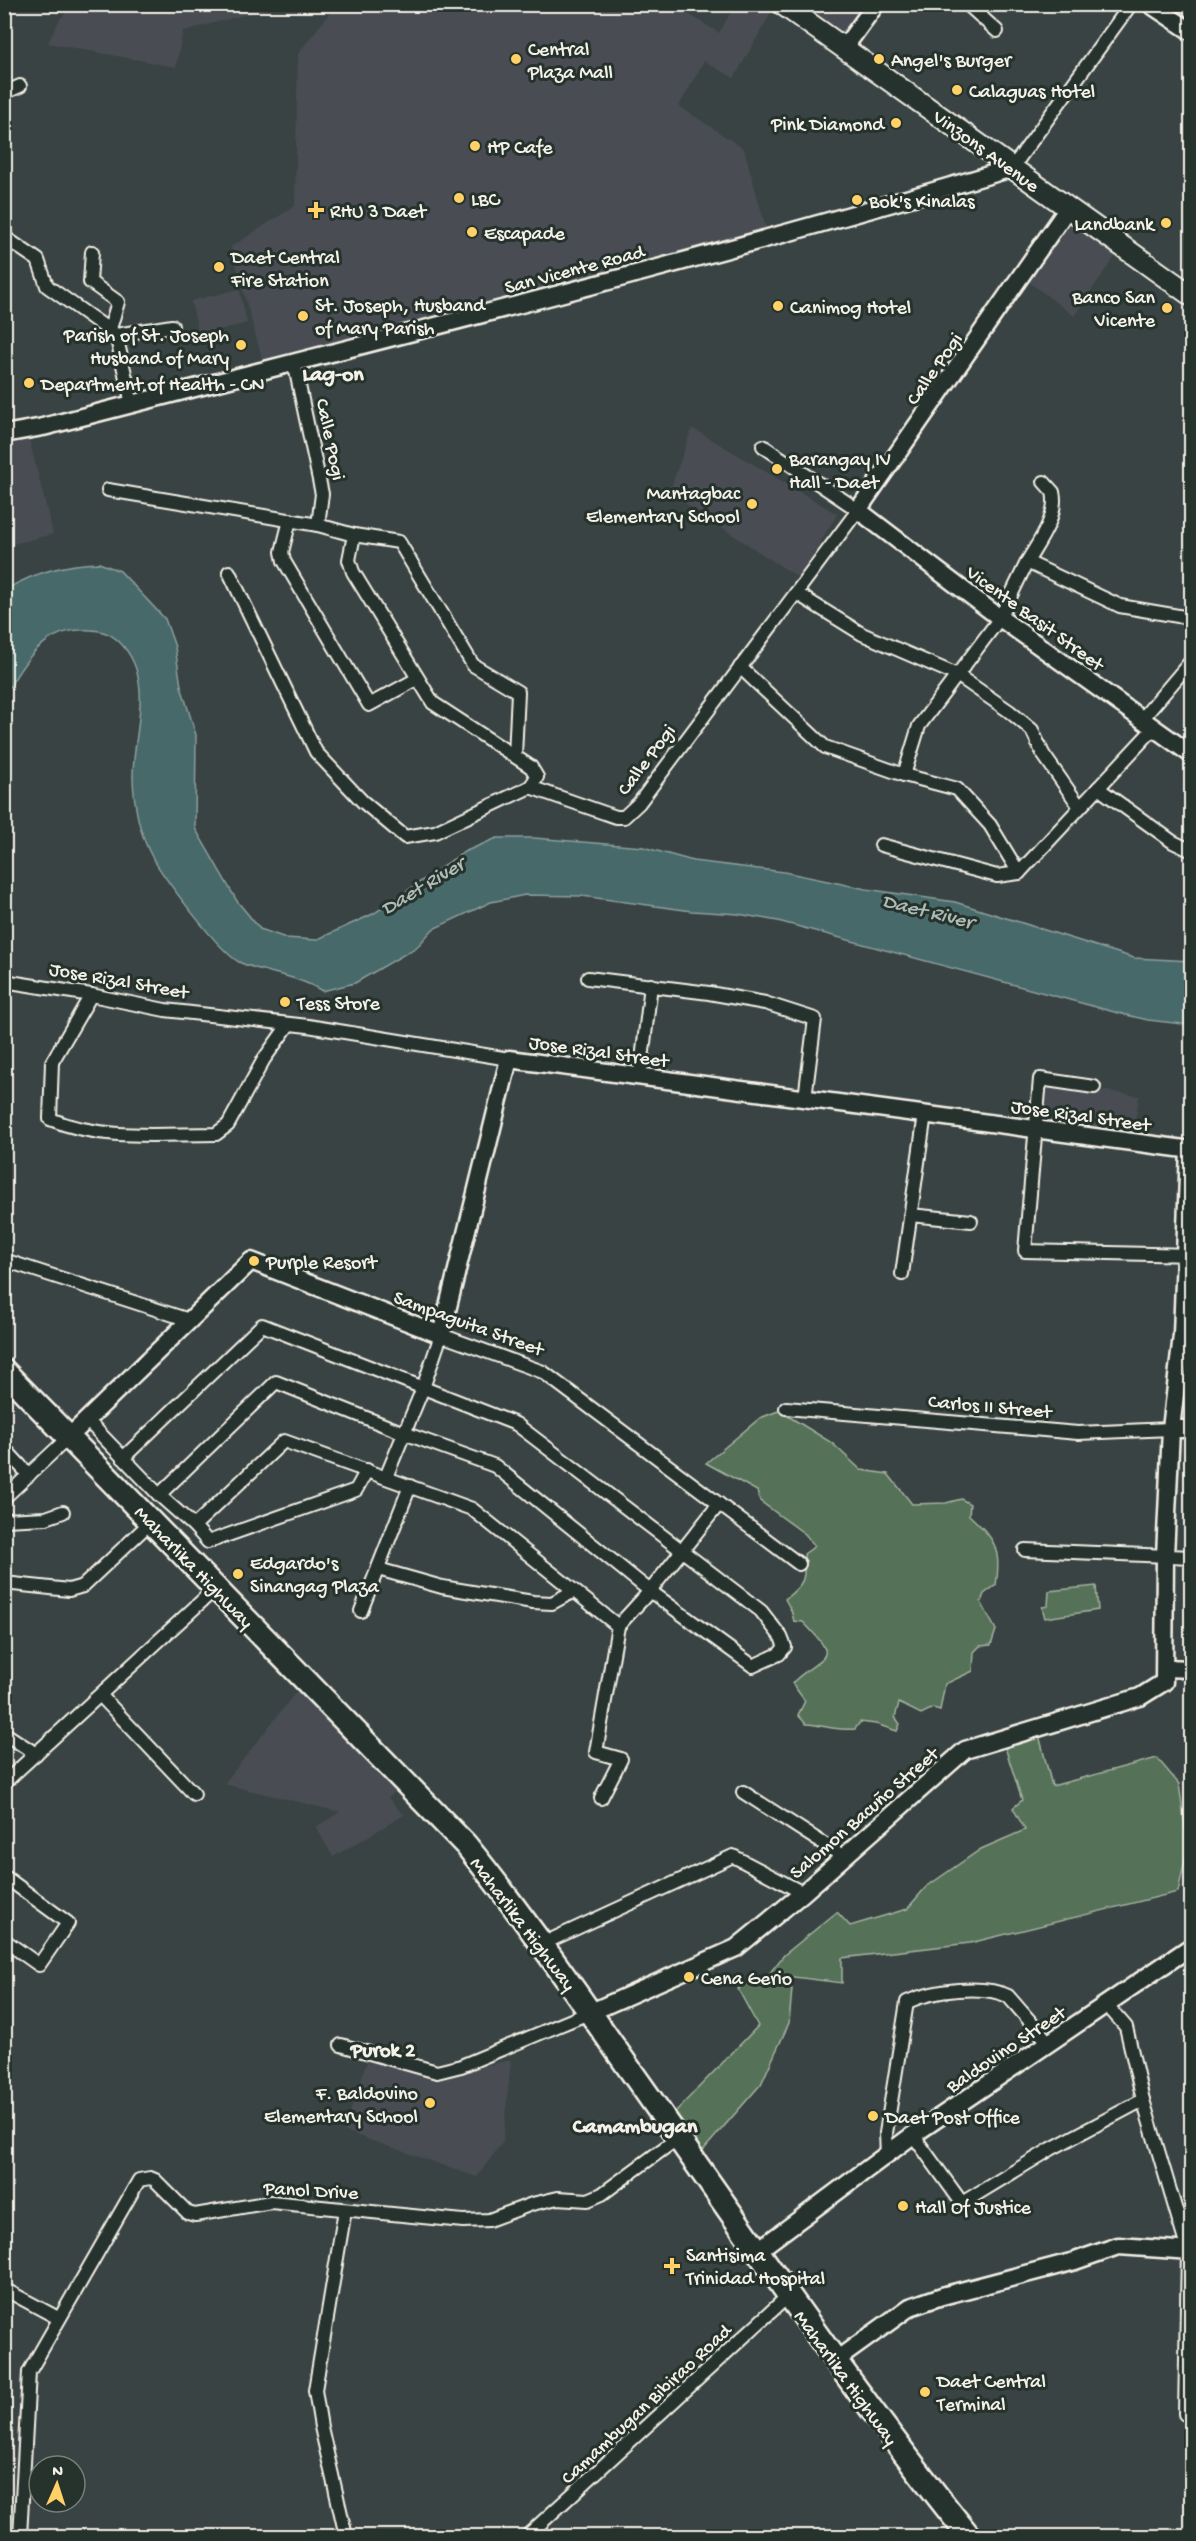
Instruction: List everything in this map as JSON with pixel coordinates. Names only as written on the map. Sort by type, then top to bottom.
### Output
[{"type":"highway","name":"Maharlika Highway","points":[[4,1371],[466,1845],[591,2012],[788,2296],[898,2448],[969,2536]]},
{"type":"main road","name":"Vinzons Avenue","points":[[782,4],[1191,296]]},
{"type":"street","points":[[844,48],[876,4]]},
{"type":"street","points":[[967,4],[997,31]]},
{"type":"street","points":[[1012,168],[1131,4]]},
{"type":"street","points":[[1150,4],[1191,32]]},
{"type":"street","points":[[4,93],[20,86]]},
{"type":"street","name":"San Vicente Road","points":[[4,435],[503,309],[927,194],[1012,168]]},
{"type":"street","name":"Calle Pogi","points":[[530,787],[615,817],[624,817],[639,803],[858,510],[1068,208]]},
{"type":"street","points":[[4,237],[38,260],[47,286],[113,332],[172,326]]},
{"type":"street","points":[[92,252],[90,282],[118,302],[113,332],[132,404]]},
{"type":"street","name":"Calle Pogi","points":[[294,362],[322,494],[318,525]]},
{"type":"street","points":[[763,446],[858,510]]},
{"type":"street","points":[[904,775],[919,726],[999,618],[1044,532],[1053,509],[1053,492],[1044,482]]},
{"type":"street","points":[[108,490],[318,525],[354,535],[399,542],[473,665],[518,692],[515,756]]},
{"type":"street","name":"Vicente Basit Street","points":[[858,510],[999,618],[1191,755]]},
{"type":"street","points":[[290,520],[282,552],[284,561],[369,705],[417,679]]},
{"type":"street","points":[[229,572],[316,752],[362,801],[405,837],[435,832],[530,787],[536,781],[536,773],[515,756],[433,703],[353,572],[349,560],[354,535]]},
{"type":"street","points":[[1027,562],[1120,606],[1184,617],[1191,616]]},
{"type":"street","points":[[796,593],[862,634],[957,675],[1009,711],[1032,730],[1043,754],[1080,807]]},
{"type":"street","points":[[881,845],[997,876],[1019,873],[1098,788],[1148,724],[1191,660]]},
{"type":"street","points":[[740,667],[825,747],[904,775],[957,789],[990,825],[1019,873]]},
{"type":"street","points":[[1098,788],[1173,842],[1191,851]]},
{"type":"street","points":[[588,978],[765,1003],[815,1019],[805,1098]]},
{"type":"street","name":"Jose Rizal Street","points":[[4,981],[165,1010],[289,1024],[509,1059],[1190,1150]]},
{"type":"street","points":[[640,1076],[651,986]]},
{"type":"street","points":[[91,995],[52,1062],[50,1119],[74,1129],[106,1135],[216,1134],[228,1125],[264,1059],[289,1024]]},
{"type":"street","points":[[386,1477],[423,1388],[441,1335],[509,1059]]},
{"type":"street","points":[[1094,1087],[1040,1079],[1024,1251],[1188,1255]]},
{"type":"street","points":[[902,1274],[925,1114]]},
{"type":"street","points":[[1190,1150],[1187,1335],[1171,1429],[1165,1556],[1166,1668],[1191,1669]]},
{"type":"street","points":[[910,1215],[971,1221]]},
{"type":"street","points":[[4,1260],[189,1320]]},
{"type":"street","name":"Sampaguita Street","points":[[69,1437],[251,1261],[543,1372],[799,1564]]},
{"type":"street","points":[[123,1458],[262,1325],[516,1424],[761,1611],[781,1637],[785,1647],[779,1654],[753,1666],[650,1591],[495,1466],[276,1382],[159,1495]]},
{"type":"street","name":"Carlos II Street","points":[[786,1408],[1078,1433],[1191,1429]]},
{"type":"street","points":[[86,1419],[208,1542],[356,1490],[367,1470]]},
{"type":"street","points":[[4,1498],[69,1437]]},
{"type":"street","points":[[194,1526],[284,1441],[472,1509],[618,1626]]},
{"type":"street","points":[[4,1449],[29,1475]]},
{"type":"street","points":[[361,1611],[411,1486]]},
{"type":"street","points":[[602,1798],[621,1759],[596,1752],[618,1626],[650,1591],[680,1550],[719,1504]]},
{"type":"street","points":[[4,1520],[46,1518],[63,1512]]},
{"type":"street","points":[[4,1583],[69,1590],[82,1586],[152,1521]]},
{"type":"street","points":[[1025,1550],[1191,1557]]},
{"type":"street","points":[[378,1569],[442,1587],[533,1602],[552,1603],[574,1591]]},
{"type":"street","points":[[4,1783],[216,1588]]},
{"type":"street","name":"Salomon Bacuño Street","points":[[591,2012],[736,1948],[803,1893],[966,1750],[1140,1697],[1164,1682],[1166,1668]]},
{"type":"street","points":[[100,1695],[194,1794]]},
{"type":"street","points":[[4,1733],[36,1754]]},
{"type":"street","points":[[743,1792],[844,1857]]},
{"type":"street","points":[[542,1944],[733,1856],[803,1893]]},
{"type":"street","points":[[4,1875],[68,1923],[39,1965],[4,1940]]},
{"type":"street","name":"Baldovino Street","points":[[757,2251],[913,2135],[1191,1946]]},
{"type":"street","points":[[887,2154],[886,2133],[907,2002],[917,1997],[952,1992],[982,1990],[1000,1992],[1008,1996],[1049,2043]]},
{"type":"street","points":[[1106,2004],[1126,2027],[1143,2100],[1179,2222],[1190,2251],[1185,2414],[1191,2414]]},
{"type":"street","points":[[341,2045],[437,2072],[461,2066],[591,2012]]},
{"type":"street","points":[[913,2135],[962,2203],[1050,2149],[1143,2100]]},
{"type":"street","name":"Panol Drive","points":[[20,2536],[29,2372],[135,2184],[144,2178],[155,2180],[188,2212],[195,2215],[271,2202],[463,2221],[489,2220],[532,2204],[558,2198],[588,2200],[603,2194],[678,2138]]},
{"type":"street","points":[[345,2210],[315,2390],[321,2427],[346,2536]]},
{"type":"street","points":[[1179,2222],[1191,2213]]},
{"type":"street","points":[[835,2361],[910,2307],[942,2296],[1076,2261],[1118,2246],[1190,2251]]},
{"type":"street","points":[[4,2289],[58,2318]]},
{"type":"street","name":"Camambugan Bibirao Road","points":[[527,2536],[788,2296]]},
{"type":"shaded area","points":[[776,4],[734,78],[704,61],[679,106],[744,149],[766,228],[264,365],[231,247],[295,206],[298,54],[336,5],[674,5],[719,33],[735,5]]},
{"type":"shaded area","points":[[74,5],[282,5],[183,31],[176,67],[48,43],[60,19]]},
{"type":"shaded area","points":[[801,5],[865,5],[843,34]]},
{"type":"shaded area","points":[[1066,222],[1115,256],[1074,316],[1024,278]]},
{"type":"shaded area","points":[[239,289],[247,323],[199,335],[191,301]]},
{"type":"shaded area","name":"Mantagbac Elementary School","points":[[692,428],[837,514],[799,578],[669,493]]},
{"type":"shaded area","points":[[28,435],[53,534],[5,546],[5,441]]},
{"type":"shaded area","points":[[1042,1081],[1139,1096],[1133,1136],[1036,1122]]},
{"type":"shaded area","points":[[300,1687],[399,1788],[388,1798],[404,1815],[333,1857],[316,1827],[340,1812],[224,1784]]},
{"type":"shaded area","name":"F. Baldovino Elementary School","points":[[511,2060],[503,2141],[477,2177],[344,2131],[367,2062],[443,2075]]},
{"type":"green space","points":[[789,1407],[788,1416],[832,1443],[861,1470],[888,1474],[912,1504],[946,1503],[961,1499],[970,1504],[969,1515],[991,1538],[997,1553],[996,1585],[984,1594],[981,1602],[996,1630],[991,1645],[980,1646],[974,1652],[973,1671],[945,1684],[940,1710],[933,1708],[921,1714],[899,1703],[895,1717],[900,1724],[897,1731],[876,1724],[860,1722],[855,1729],[837,1729],[806,1724],[798,1715],[805,1701],[792,1683],[820,1661],[825,1651],[823,1644],[803,1622],[794,1621],[785,1599],[800,1585],[805,1570],[804,1554],[815,1546],[805,1534],[760,1501],[757,1491],[706,1463],[760,1418]]},
{"type":"green space","points":[[1096,1586],[1098,1610],[1045,1618],[1042,1607],[1048,1606],[1049,1591]]},
{"type":"green space","points":[[1038,1731],[1052,1786],[1157,1758],[1179,1784],[1188,1847],[1178,1892],[970,1943],[842,1958],[842,1983],[769,1974],[784,1955],[837,1912],[850,1926],[907,1909],[926,1887],[981,1849],[1025,1830],[1013,1808],[1022,1800],[1003,1741]]},
{"type":"green space","points":[[755,1978],[792,1989],[789,2023],[761,2084],[699,2155],[674,2113],[758,2026],[738,1989]]},
{"type":"water","name":"Daet River","points":[[99,563],[120,571],[165,619],[175,647],[181,686],[196,735],[195,828],[237,901],[260,929],[286,938],[316,940],[373,914],[464,852],[497,838],[534,838],[643,847],[693,861],[784,872],[866,889],[955,902],[1134,958],[1191,961],[1191,1025],[1148,1020],[1118,1013],[778,921],[738,914],[692,911],[582,896],[525,895],[491,902],[433,929],[417,947],[355,983],[322,991],[303,981],[241,963],[220,945],[191,912],[155,862],[145,843],[138,816],[133,779],[140,694],[133,662],[124,647],[110,635],[93,630],[67,632],[54,636],[34,652],[5,695],[5,590],[50,570]]},
{"type":"place","name":"Central Plaza Mall","points":[[516,59]]},
{"type":"place","name":"Angel's Burger","points":[[879,59]]},
{"type":"place","name":"Calaguas Hotel","points":[[957,90]]},
{"type":"place","name":"Pink Diamond","points":[[896,123]]},
{"type":"place","name":"HP Cafe","points":[[475,146]]},
{"type":"place","name":"LBC","points":[[459,198]]},
{"type":"place","name":"Bok's Kinalas","points":[[857,200]]},
{"type":"place","name":"RHU 3 Daet","points":[[316,210]]},
{"type":"place","name":"Landbank","points":[[1166,223]]},
{"type":"place","name":"Escapade","points":[[472,232]]},
{"type":"place","name":"Daet Central Fire Station","points":[[219,267]]},
{"type":"place","name":"Canimog Hotel","points":[[778,306]]},
{"type":"place","name":"Banco San Vicente","points":[[1167,308]]},
{"type":"place","name":"St. Joseph, Husband of Mary Parish","points":[[303,316]]},
{"type":"place","name":"Parish of St. Joseph Husband of Mary","points":[[241,345]]},
{"type":"place","name":"Department of Health - CN","points":[[29,383]]},
{"type":"place","name":"Barangay IV Hall - Daet","points":[[777,469]]},
{"type":"place","name":"Mantagbac Elementary School","points":[[752,504]]},
{"type":"place","name":"Tess Store","points":[[285,1002]]},
{"type":"place","name":"Purple Resort","points":[[254,1261]]},
{"type":"place","name":"Edgardo's Sinangag Plaza","points":[[238,1574]]},
{"type":"place","name":"Cena Gerio","points":[[689,1977]]},
{"type":"place","name":"F. Baldovino Elementary School","points":[[430,2103]]},
{"type":"place","name":"Daet Post Office","points":[[873,2116]]},
{"type":"place","name":"Hall Of Justice","points":[[903,2206]]},
{"type":"place","name":"Santisima Trinidad Hospital","points":[[672,2266]]},
{"type":"place","name":"Daet Central Terminal","points":[[925,2392]]},
{"type":"district","name":"Lag-on","points":[[333,372]]},
{"type":"district","name":"Purok 2","points":[[383,2049]]},
{"type":"district","name":"Camambugan","points":[[635,2124]]}]
